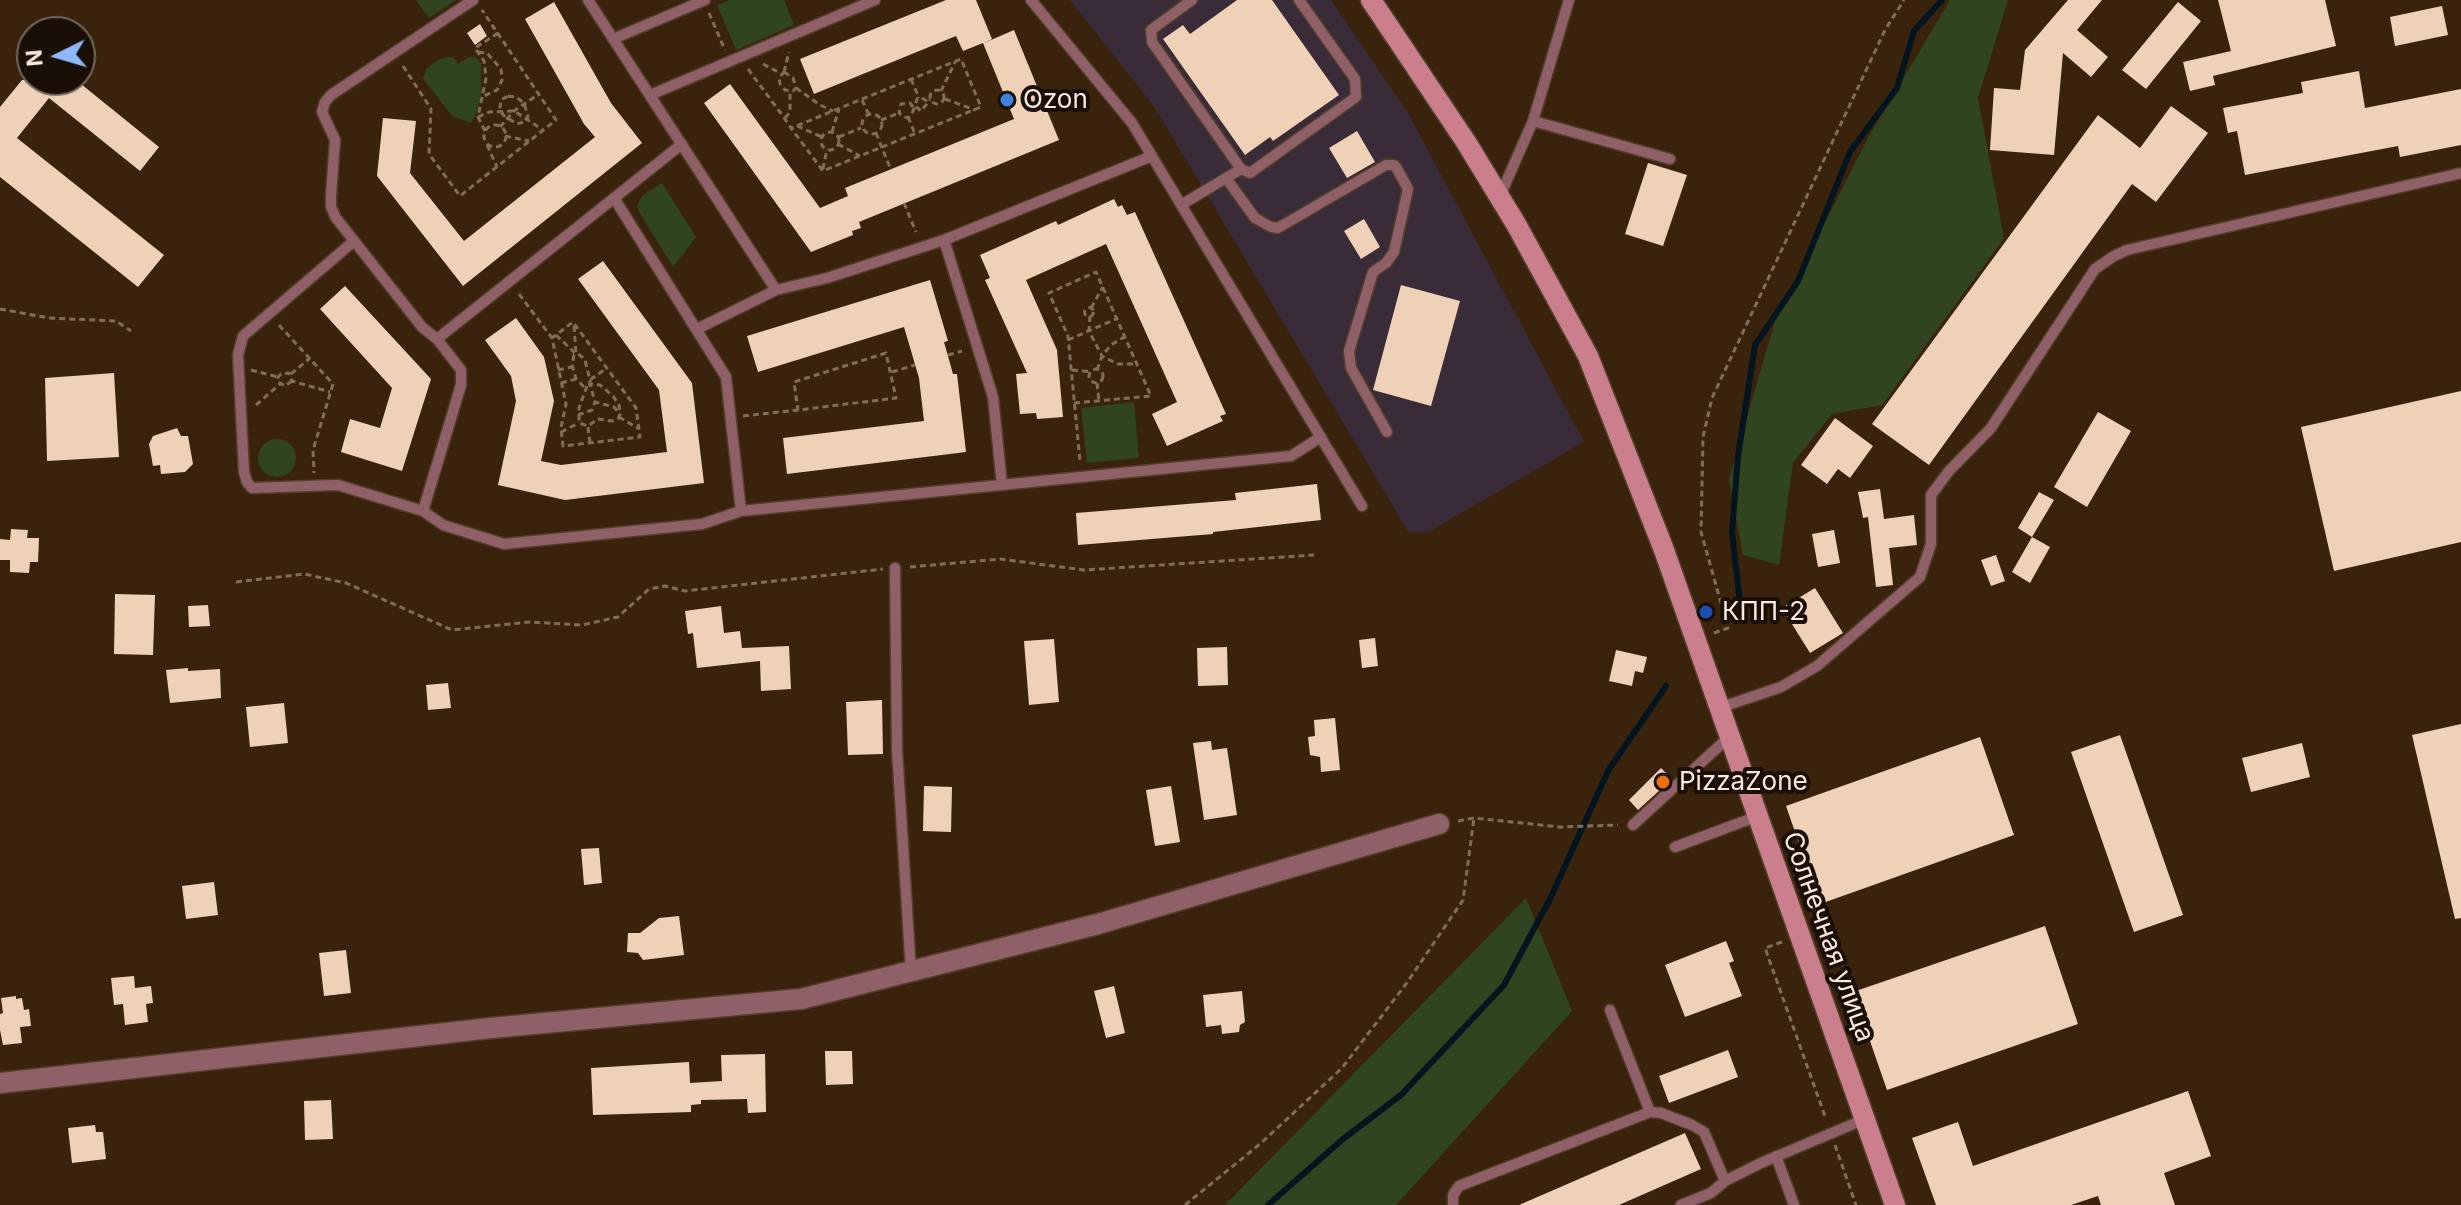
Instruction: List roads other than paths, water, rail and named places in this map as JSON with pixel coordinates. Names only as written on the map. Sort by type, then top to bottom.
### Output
[{"type":"street","name":"Солнечная улица","points":[[1371,0],[1466,142],[1588,356],[1664,550],[1895,1205]]},
{"type":"street","points":[[0,1083],[491,1028],[801,999],[1098,924],[1439,824]]},
{"type":"lane","points":[[423,511],[462,377],[458,365],[437,339],[422,327],[336,218],[331,207],[335,140],[322,112],[331,95],[474,0]]},
{"type":"lane","points":[[588,0],[776,290]]},
{"type":"lane","points":[[613,39],[704,0]]},
{"type":"lane","points":[[650,95],[875,0]]},
{"type":"lane","points":[[1031,0],[1132,123],[1362,506]]},
{"type":"lane","points":[[1192,0],[1151,30],[1152,42],[1245,172],[1254,172],[1356,97],[1355,79],[1299,0]]},
{"type":"lane","points":[[1500,198],[1533,121],[1569,0]]},
{"type":"lane","points":[[1533,121],[1670,159]]},
{"type":"lane","points":[[437,339],[682,144]]},
{"type":"lane","points":[[697,329],[776,290],[827,278],[944,240],[1152,156]]},
{"type":"lane","points":[[1226,178],[1255,218],[1278,228],[1386,165],[1396,167],[1408,195],[1394,252],[1386,263],[1373,272],[1349,351],[1351,368],[1387,432]]},
{"type":"lane","points":[[1181,205],[1241,169]]},
{"type":"lane","points":[[1719,708],[1781,687],[1817,666],[1920,577],[1931,544],[1931,495],[1949,471],[1991,428],[2095,269],[2127,250],[2461,173]]},
{"type":"lane","points":[[614,198],[726,377],[741,511]]},
{"type":"lane","points":[[944,240],[993,397],[1002,485]]},
{"type":"lane","points":[[354,241],[243,336],[238,366],[244,472],[252,488],[338,485],[423,511],[443,525],[504,544],[702,524],[741,511],[1291,456],[1321,437]]},
{"type":"lane","points":[[895,568],[897,750],[911,972]]},
{"type":"lane","points":[[1633,825],[1729,737]]},
{"type":"lane","points":[[1675,847],[1758,816]]},
{"type":"lane","points":[[1610,1010],[1650,1112]]},
{"type":"lane","points":[[1453,1205],[1453,1195],[1459,1186],[1650,1112],[1661,1113],[1704,1132],[1725,1181]]},
{"type":"lane","points":[[1681,1205],[1711,1193],[1725,1181],[1776,1156],[1865,1119]]},
{"type":"lane","points":[[1776,1156],[1794,1205]]},
{"type":"lane","points":[[1711,1193],[1715,1205]]},
{"type":"waterway","points":[[1741,613],[1732,532],[1738,456],[1755,345],[1798,281],[1850,152],[1897,88],[1914,31],[1942,0]]},
{"type":"waterway","points":[[1268,1205],[1343,1139],[1401,1095],[1504,985],[1551,897],[1608,771],[1666,686]]},
{"type":"place","name":"Ozon","points":[[1007,100]]},
{"type":"place","name":"КПП-2","points":[[1706,612]]},
{"type":"place","name":"PizzaZone","points":[[1663,782]]}]
